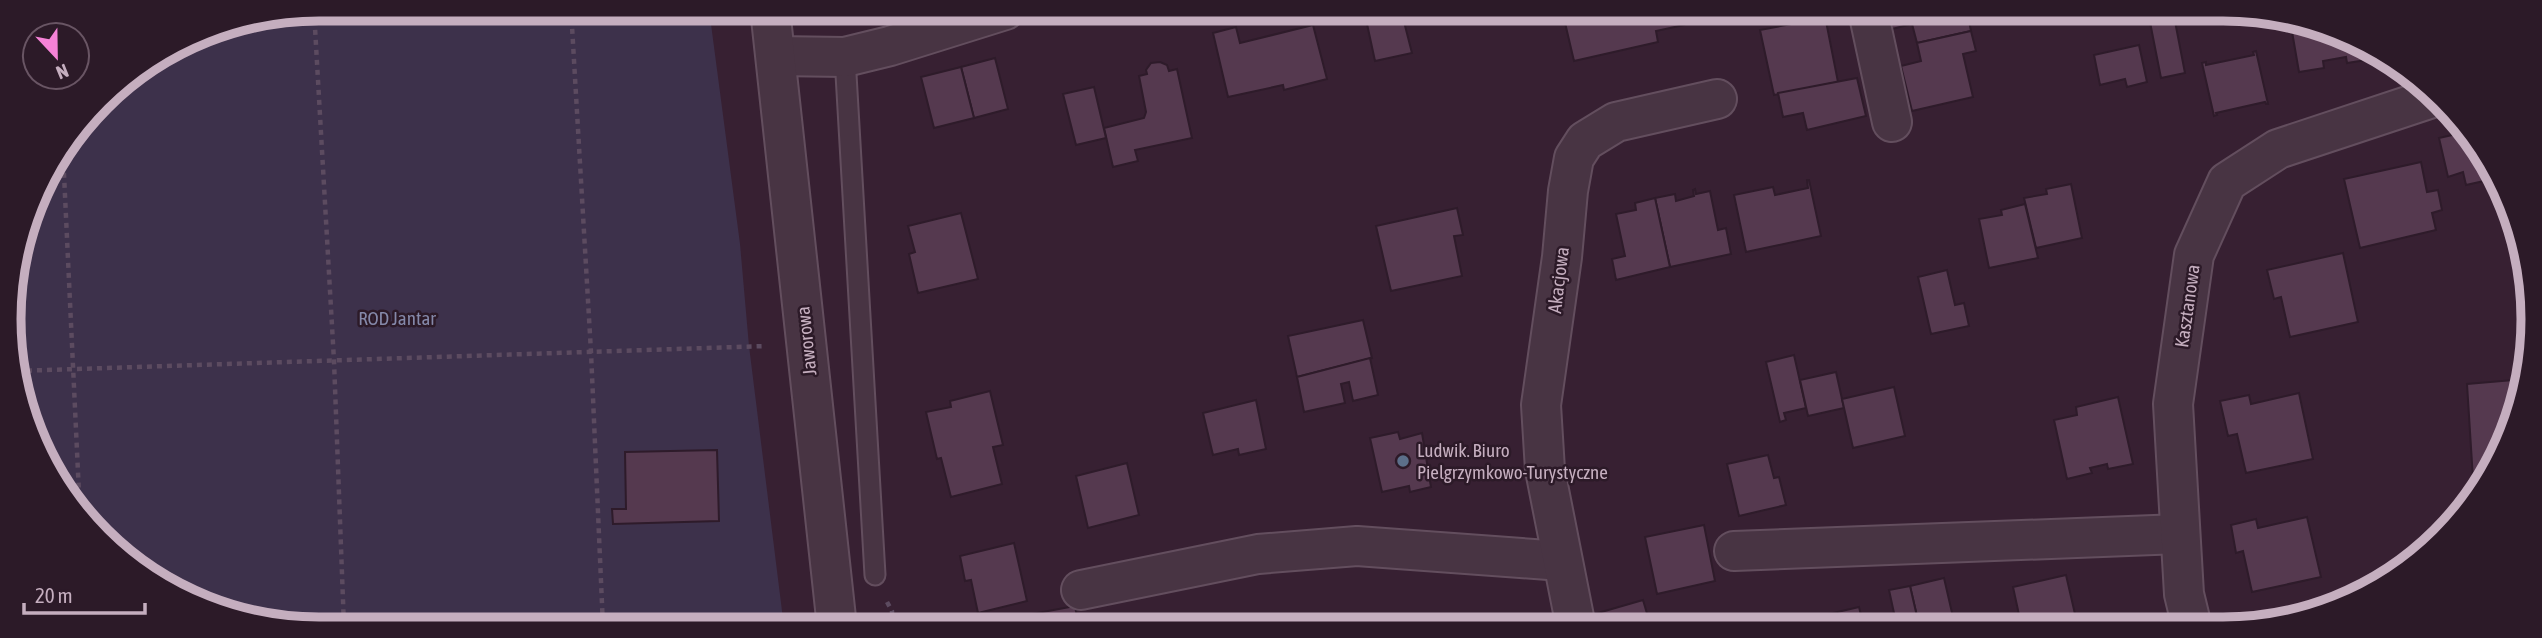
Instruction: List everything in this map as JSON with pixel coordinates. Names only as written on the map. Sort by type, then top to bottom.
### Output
[{"type":"street","name":"Jaworowa","points":[[772,21],[836,617]]},
{"type":"street","points":[[776,56],[845,57],[970,21]]},
{"type":"street","points":[[1870,21],[1892,122]]},
{"type":"street","name":"Akacjowa","points":[[1574,617],[1545,470],[1541,405],[1574,158],[1586,141],[1616,122],[1717,99]]},
{"type":"street","name":"Kasztanowa","points":[[2190,617],[2184,594],[2173,404],[2194,255],[2227,182],[2278,149],[2425,100]]},
{"type":"street","points":[[1734,551],[2180,534]]},
{"type":"street","points":[[1081,590],[1258,554],[1357,546],[1562,561]]},
{"type":"lane","points":[[845,57],[875,576]]},
{"type":"path","points":[[315,21],[334,361],[344,617]]},
{"type":"path","points":[[572,21],[591,352],[603,617]]},
{"type":"path","points":[[64,166],[79,495]]},
{"type":"path","points":[[26,371],[774,346]]},
{"type":"green space","name":"ROD Jantar","points":[[319,21],[711,21],[740,244],[749,346],[783,617],[319,617],[261,611],[205,594],[153,567],[108,530],[71,485],[44,433],[27,377],[21,319],[31,242],[52,187],[71,153],[108,108],[123,95],[153,71],[205,44],[261,27]]},
{"type":"green space","points":[[890,21],[906,21],[890,26]]},
{"type":"building","points":[[1366,21],[1404,21],[1412,53],[1375,61]]},
{"type":"building","points":[[1565,21],[1683,21],[1684,25],[1656,31],[1658,42],[1574,61]]},
{"type":"building","points":[[1826,21],[1838,82],[1774,95],[1760,30]]},
{"type":"building","points":[[1890,21],[1969,21],[1971,31],[1917,43],[1912,24],[1892,29]]},
{"type":"building","points":[[2150,21],[2175,21],[2185,73],[2161,78]]},
{"type":"building","points":[[1313,25],[1327,79],[1284,90],[1283,85],[1228,97],[1213,33],[1236,27],[1240,43]]},
{"type":"building","points":[[2292,29],[2337,44],[2369,60],[2347,63],[2346,57],[2323,61],[2324,68],[2299,72]]},
{"type":"building","points":[[1971,31],[1976,51],[1963,54],[1973,97],[1912,111],[1901,66],[1921,61],[1917,43]]},
{"type":"building","points":[[2139,45],[2147,82],[2127,87],[2125,79],[2100,85],[2094,55]]},
{"type":"building","points":[[2256,51],[2268,104],[2265,102],[2216,113],[2214,116],[2202,63],[2206,62],[2206,65],[2254,55],[2253,52]]},
{"type":"building","points":[[995,58],[1008,109],[974,118],[961,67]]},
{"type":"building","points":[[1160,62],[1167,65],[1169,71],[1177,69],[1192,138],[1135,150],[1138,161],[1113,167],[1104,128],[1144,118],[1146,112],[1139,76],[1147,74],[1146,70],[1151,63]]},
{"type":"building","points":[[961,67],[974,118],[934,128],[921,77]]},
{"type":"building","points":[[1857,78],[1866,116],[1807,130],[1803,113],[1783,117],[1778,93]]},
{"type":"building","points":[[1094,87],[1106,138],[1076,145],[1063,94]]},
{"type":"building","points":[[2456,134],[2471,153],[2487,180],[2466,185],[2463,172],[2448,177],[2439,138]]},
{"type":"building","points":[[2421,162],[2427,192],[2438,190],[2442,210],[2432,213],[2436,230],[2360,248],[2344,179]]},
{"type":"building","points":[[1807,180],[1821,236],[1746,252],[1734,195],[1773,187],[1775,195],[1808,188]]},
{"type":"building","points":[[2071,184],[2082,238],[2036,248],[2024,198],[2047,194],[2046,189]]},
{"type":"building","points":[[1695,189],[1696,194],[1710,191],[1718,230],[1726,228],[1731,254],[1670,267],[1655,198],[1675,194],[1676,201],[1694,196]]},
{"type":"building","points":[[1655,198],[1670,267],[1616,280],[1612,259],[1625,256],[1616,214],[1636,210],[1635,203]]},
{"type":"building","points":[[2025,204],[2038,258],[1989,268],[1979,219],[2002,215],[2001,210]]},
{"type":"building","points":[[1457,208],[1463,235],[1454,236],[1462,276],[1391,291],[1376,226]]},
{"type":"building","points":[[961,213],[978,279],[918,293],[909,254],[915,252],[908,226]]},
{"type":"building","points":[[2343,253],[2358,322],[2290,337],[2281,297],[2274,299],[2267,270]]},
{"type":"building","points":[[1947,270],[1955,305],[1964,303],[1969,326],[1931,334],[1918,277]]},
{"type":"building","points":[[1363,320],[1372,358],[1297,377],[1288,336]]},
{"type":"building","points":[[1794,355],[1806,408],[1784,413],[1786,420],[1780,422],[1766,362]]},
{"type":"building","points":[[1370,358],[1378,395],[1353,401],[1349,382],[1341,384],[1345,403],[1304,412],[1297,377]]},
{"type":"building","points":[[1836,372],[1844,408],[1808,416],[1800,380]]},
{"type":"building","points":[[2514,380],[2498,433],[2473,481],[2467,384]]},
{"type":"building","points":[[1894,387],[1905,436],[1853,448],[1842,399]]},
{"type":"building","points":[[990,391],[1003,445],[993,447],[1002,484],[951,497],[941,458],[937,459],[926,412],[951,407],[950,401]]},
{"type":"building","points":[[2299,393],[2313,459],[2246,473],[2237,434],[2228,436],[2220,401],[2249,395],[2251,404]]},
{"type":"building","points":[[2118,397],[2133,464],[2108,469],[2107,464],[2090,468],[2092,473],[2067,479],[2054,420],[2077,415],[2076,407]]},
{"type":"building","points":[[1256,400],[1266,449],[1239,455],[1238,449],[1213,455],[1203,413]]},
{"type":"building","points":[[1398,432],[1400,439],[1422,433],[1431,487],[1410,492],[1409,486],[1382,492],[1370,438]]},
{"type":"building","points":[[717,450],[719,521],[613,524],[612,509],[626,509],[625,452]]},
{"type":"building","points":[[1768,455],[1774,478],[1779,477],[1786,505],[1739,516],[1727,464]]},
{"type":"building","points":[[1127,463],[1139,515],[1088,528],[1076,476]]},
{"type":"building","points":[[2307,517],[2321,577],[2252,592],[2243,551],[2236,553],[2231,525],[2256,519],[2258,528]]},
{"type":"building","points":[[1704,525],[1715,581],[1657,594],[1645,537]]},
{"type":"building","points":[[1014,543],[1027,601],[978,613],[971,580],[965,581],[960,556]]},
{"type":"building","points":[[2066,575],[2076,617],[2019,617],[2013,587]]},
{"type":"building","points":[[1944,578],[1953,617],[1917,617],[1910,586]]},
{"type":"building","points":[[1910,586],[1917,617],[1895,617],[1889,590]]},
{"type":"building","points":[[1643,600],[1648,617],[1592,617],[1591,615]]},
{"type":"building","points":[[1075,606],[1077,617],[1033,617],[1032,614]]},
{"type":"building","points":[[1859,607],[1862,617],[1816,617]]},
{"type":"place","name":"Ludwik. Biuro Pielgrzymkowo-Turystyczne","points":[[1403,461]]}]
